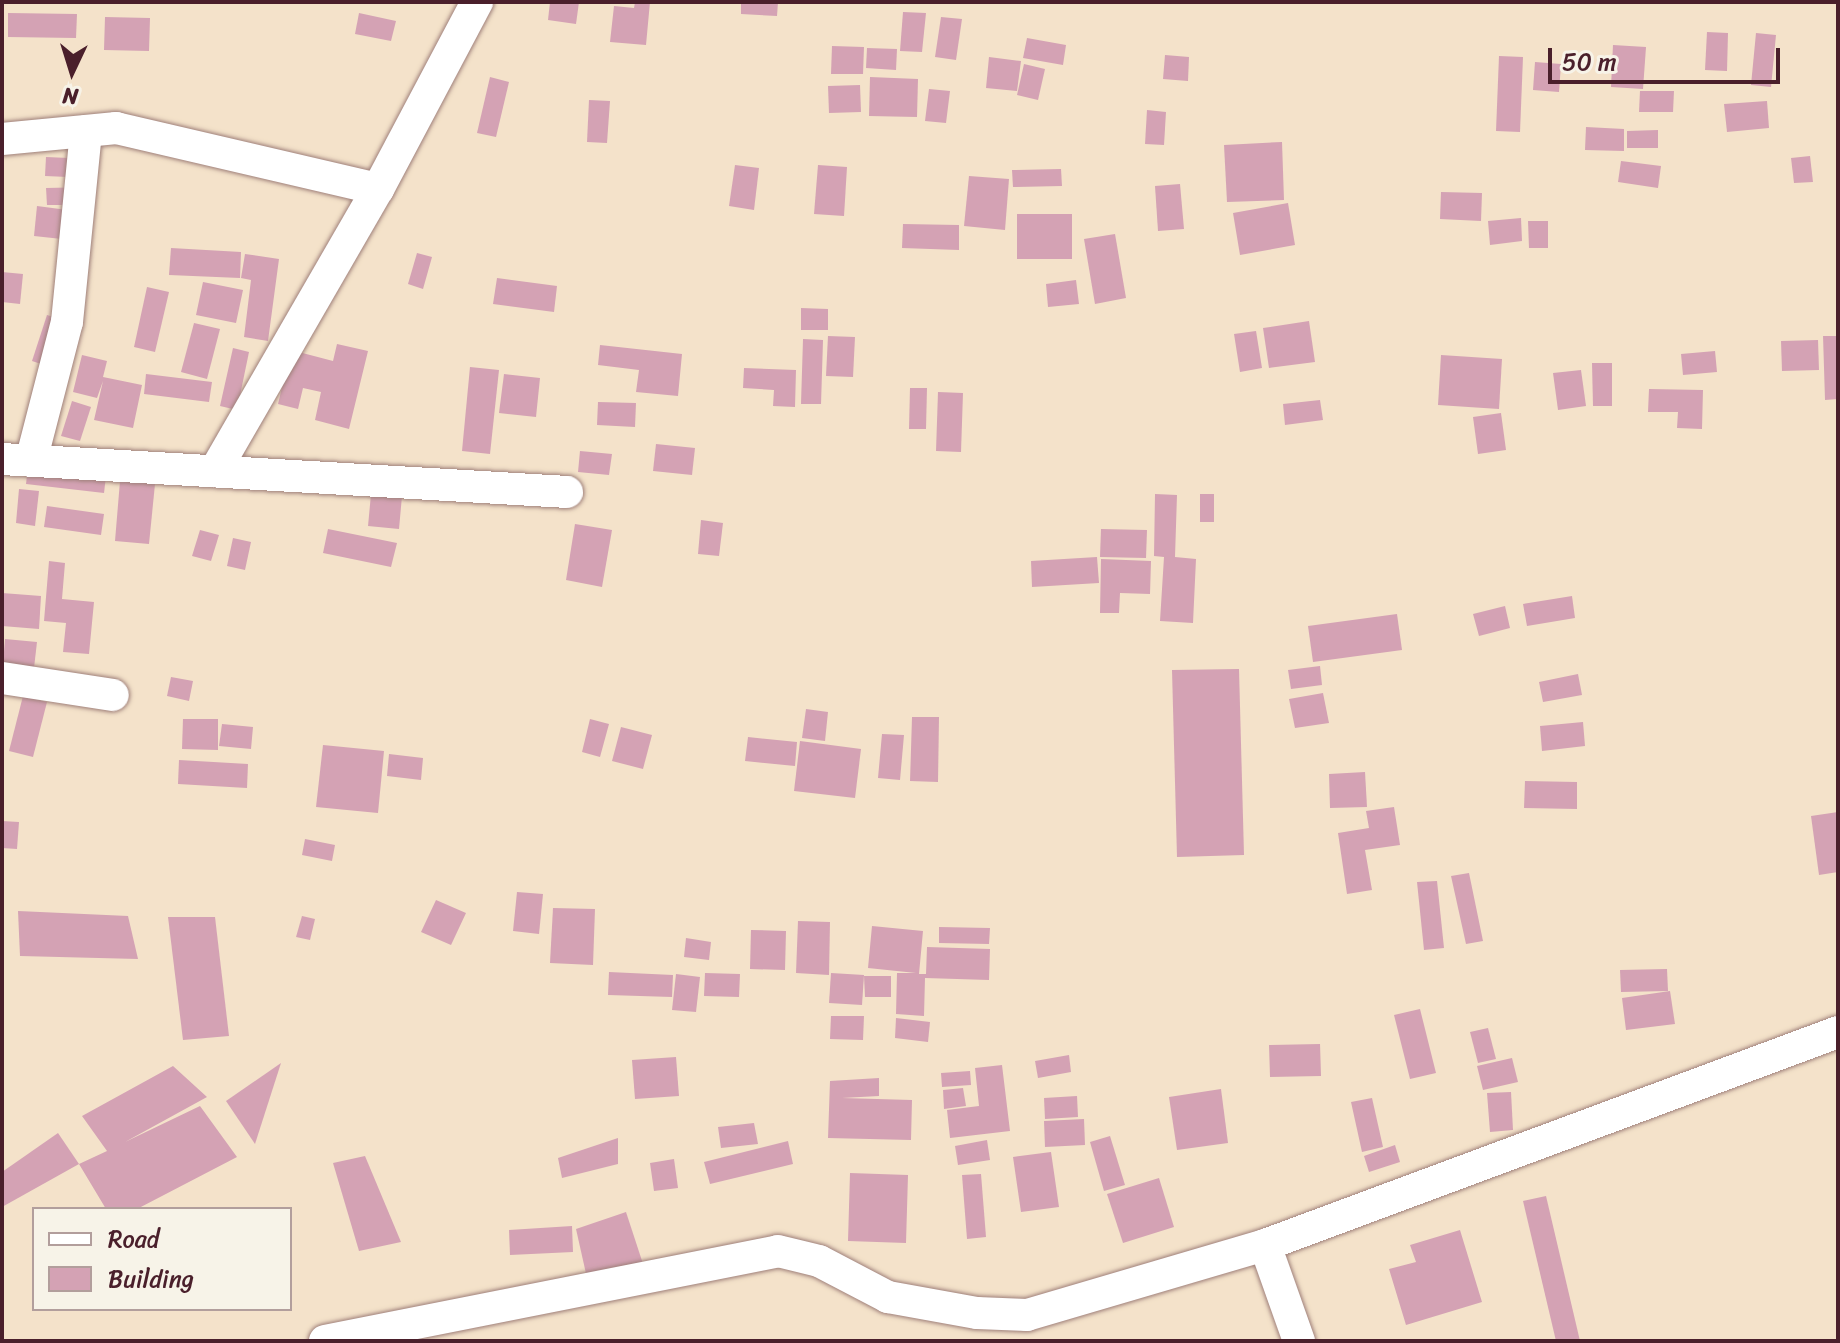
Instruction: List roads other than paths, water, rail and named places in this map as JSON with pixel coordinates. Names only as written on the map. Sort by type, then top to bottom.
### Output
[{"type":"street","points":[[215,471],[378,189],[477,2]]},
{"type":"street","points":[[2,139],[116,128],[378,189]]},
{"type":"street","points":[[86,131],[67,322],[16,460],[567,492]]},
{"type":"street","points":[[2,678],[113,695]]},
{"type":"street","points":[[325,1341],[778,1251],[819,1261],[888,1297],[977,1313],[1027,1315],[1265,1245],[1838,1032]]},
{"type":"street","points":[[1265,1245],[1299,1341]]}]
